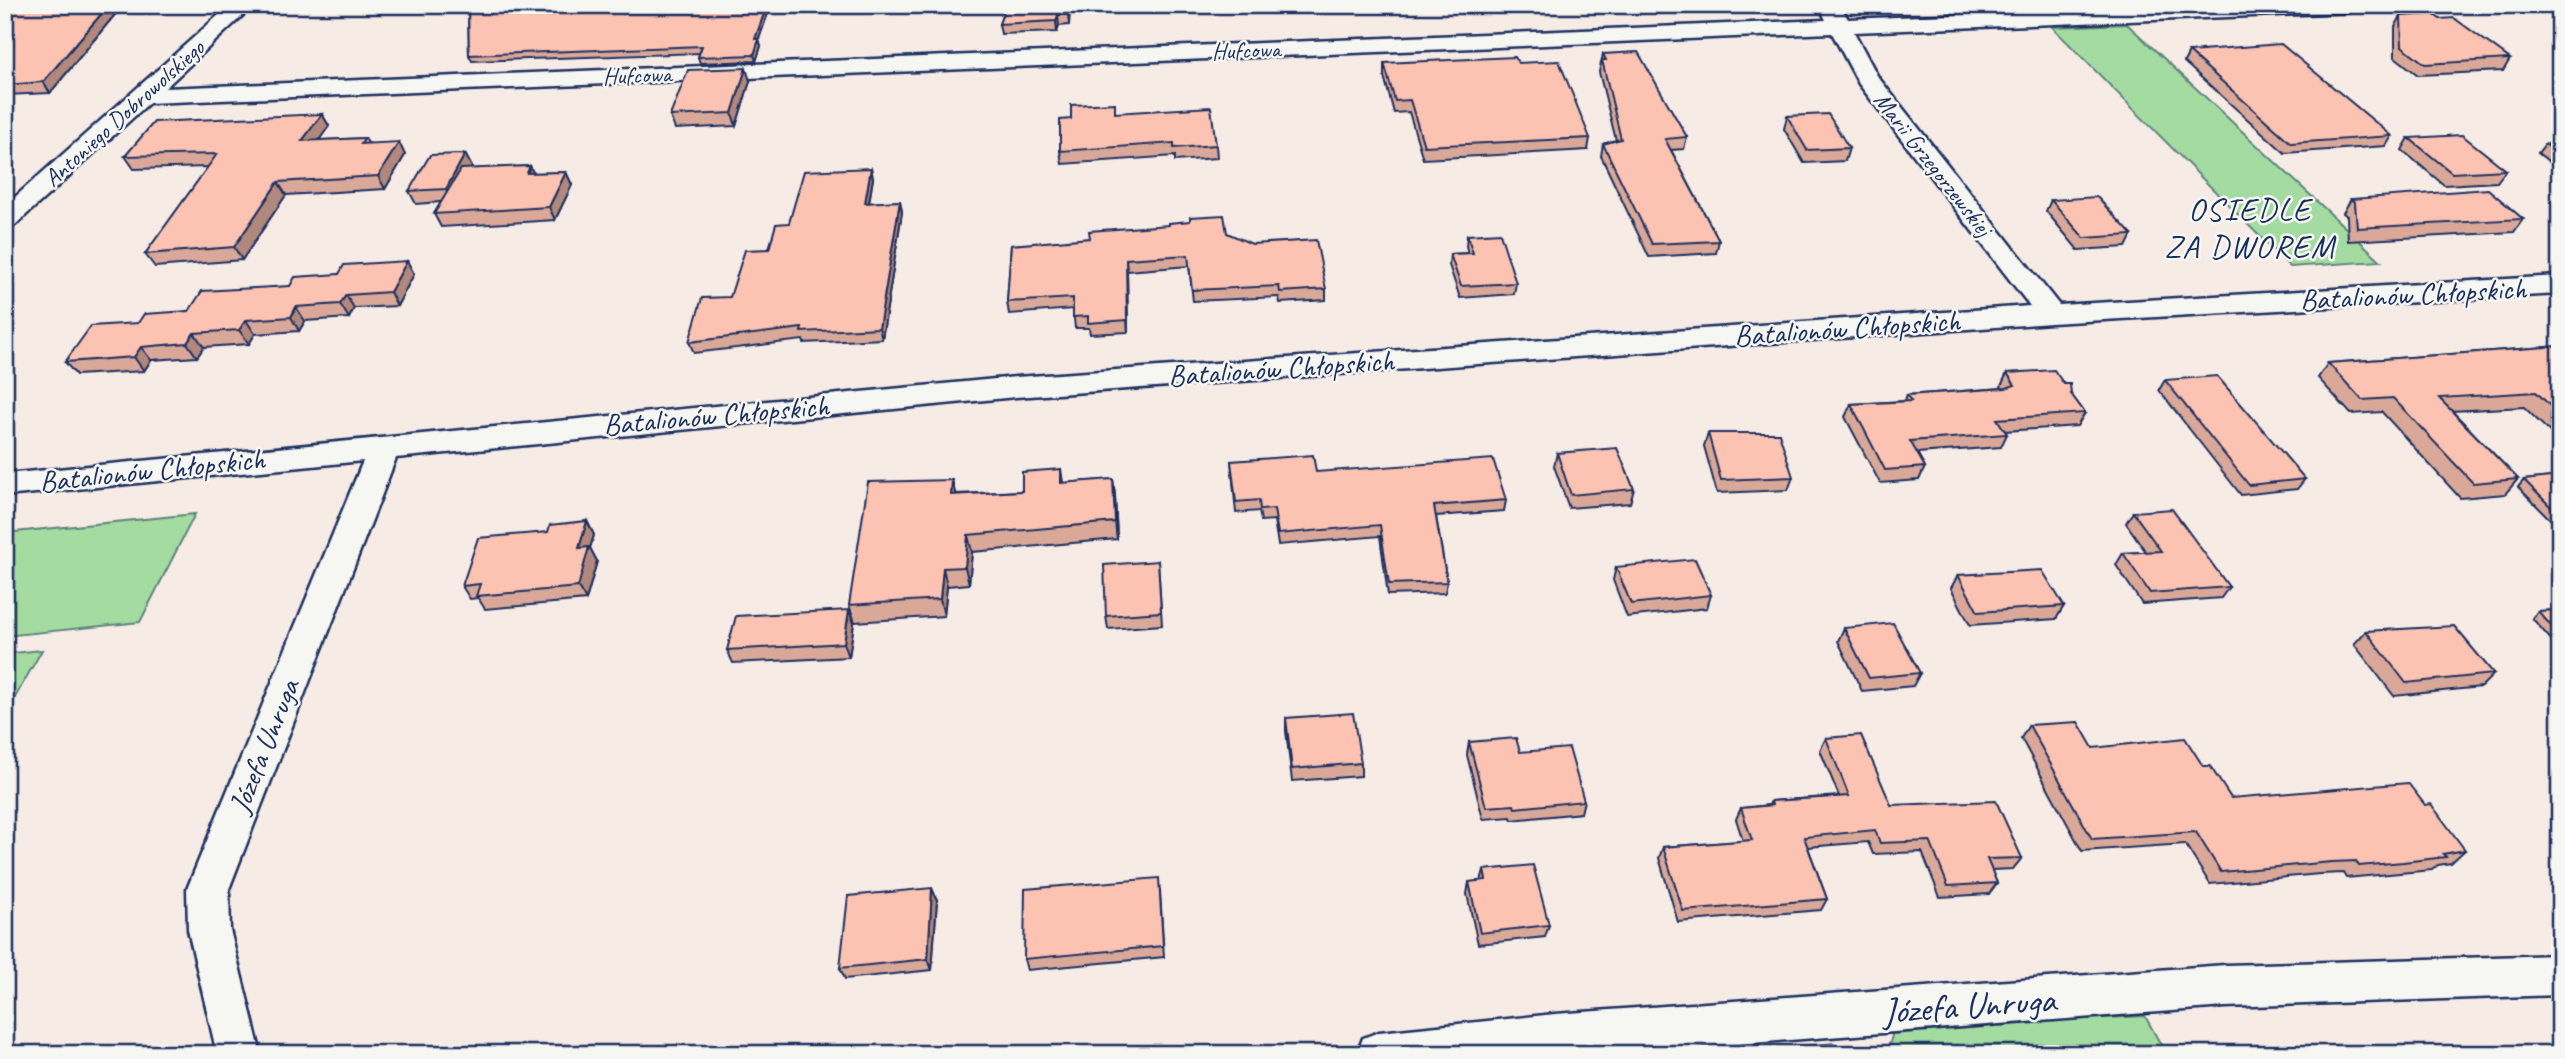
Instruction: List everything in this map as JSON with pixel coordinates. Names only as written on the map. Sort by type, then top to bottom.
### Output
[{"type":"street","name":"Antoniego Dobrowolskiego","points":[[5,220],[243,5]]},
{"type":"street","name":"Hufcowa","points":[[142,96],[1836,16],[2350,5]]},
{"type":"street","name":"Marii Grzegorzewskiej","points":[[1836,16],[1867,79],[2051,314]]},
{"type":"street","name":"Batalionów Chłopskich","points":[[5,485],[1016,387],[2051,314],[2560,285]]},
{"type":"street","name":"Józefa Unruga","points":[[239,1054],[209,930],[208,889],[385,447]]},
{"type":"street","name":"Józefa Unruga","points":[[1379,1054],[1555,1036],[2211,987],[2560,975]]},
{"type":"green space","points":[[2127,24],[2381,261],[2290,267],[2052,27]]},
{"type":"green space","points":[[195,514],[140,622],[5,636],[5,533]]},
{"type":"green space","points":[[42,650],[5,715],[5,654]]},
{"type":"green space","points":[[2145,1016],[2166,1054],[1887,1054],[1894,1028]]},
{"type":"green space","points":[[1833,1043],[1837,1054],[1731,1054]]},
{"type":"building","points":[[5,5],[109,5],[43,82],[5,85]]},
{"type":"building","points":[[468,5],[767,5],[755,39],[759,39],[754,55],[698,57],[702,46],[469,55]]},
{"type":"building","points":[[1006,5],[1069,5],[1068,15],[1058,15],[1056,21],[999,24]]},
{"type":"building","points":[[2433,14],[2440,19],[2454,18],[2510,59],[2425,64],[2402,46],[2401,16]]},
{"type":"building","points":[[2281,44],[2392,136],[2291,143],[2189,52]]},
{"type":"building","points":[[1638,52],[1687,137],[1665,139],[1719,241],[1652,244],[1603,144],[1621,139],[1602,60],[1606,60],[1603,54]]},
{"type":"building","points":[[1515,57],[1518,63],[1559,61],[1590,138],[1424,146],[1410,100],[1395,101],[1384,63]]},
{"type":"building","points":[[746,68],[732,113],[670,116],[688,70]]},
{"type":"building","points":[[1115,103],[1115,113],[1211,107],[1216,145],[1174,148],[1174,143],[1060,151],[1060,120],[1071,119],[1071,105]]},
{"type":"building","points":[[322,114],[302,141],[365,138],[361,144],[399,142],[378,176],[278,182],[234,247],[145,254],[217,154],[125,156],[154,122]]},
{"type":"building","points":[[1828,114],[1849,148],[1807,150],[1787,116]]},
{"type":"building","points":[[2462,135],[2506,170],[2452,173],[2409,138]]},
{"type":"building","points":[[2560,143],[2560,155],[2545,144]]},
{"type":"building","points":[[465,154],[446,189],[409,191],[430,155]]},
{"type":"building","points":[[530,166],[527,173],[566,172],[549,207],[434,214],[461,169]]},
{"type":"building","points":[[871,168],[865,203],[900,201],[879,328],[801,332],[802,328],[689,342],[702,298],[730,297],[745,250],[769,249],[776,224],[789,223],[804,171]]},
{"type":"building","points":[[2488,189],[2523,219],[2357,228],[2355,203],[2351,199]]},
{"type":"building","points":[[2097,197],[2132,235],[2084,238],[2051,200]]},
{"type":"building","points":[[1224,215],[1227,233],[1252,244],[1316,240],[1326,289],[1280,292],[1279,286],[1192,290],[1188,255],[1126,259],[1127,320],[1088,323],[1088,316],[1073,317],[1073,298],[1007,302],[1011,245],[1090,238],[1089,231],[1169,225],[1190,221],[1190,217]]},
{"type":"building","points":[[1500,233],[1516,283],[1461,286],[1450,254],[1473,253],[1467,235]]},
{"type":"building","points":[[407,261],[390,292],[346,295],[340,304],[296,307],[291,317],[246,320],[239,330],[194,333],[187,343],[141,347],[134,357],[65,362],[91,326],[138,323],[144,314],[189,311],[202,291],[290,286],[295,277],[339,274],[344,265]]},
{"type":"building","points":[[2560,346],[2560,415],[2536,392],[2439,398],[2518,479],[2473,483],[2393,398],[2362,400],[2328,363]]},
{"type":"building","points":[[2054,370],[2064,384],[2070,384],[2071,394],[2085,413],[1997,419],[2007,434],[1910,441],[1925,467],[1885,470],[1851,404],[1911,401],[1907,395],[2006,388],[2015,385],[2007,373]]},
{"type":"building","points":[[2217,376],[2305,479],[2249,485],[2165,380]]},
{"type":"building","points":[[1708,433],[1779,433],[1793,477],[1721,480]]},
{"type":"building","points":[[1617,448],[1634,489],[1571,495],[1557,453]]},
{"type":"building","points":[[1313,455],[1316,472],[1493,459],[1506,500],[1434,506],[1447,582],[1389,584],[1380,525],[1278,534],[1274,509],[1260,510],[1259,500],[1236,502],[1231,461]]},
{"type":"building","points":[[1061,469],[1061,483],[1113,479],[1115,522],[968,535],[965,567],[943,568],[940,599],[849,605],[868,482],[952,480],[951,495],[1022,491],[1022,472]]},
{"type":"building","points":[[2560,476],[2560,516],[2524,480]]},
{"type":"building","points":[[2172,509],[2229,587],[2150,593],[2123,553],[2161,551],[2133,512]]},
{"type":"building","points":[[587,521],[579,548],[589,547],[578,587],[476,596],[480,584],[462,586],[478,538],[548,532],[550,525]]},
{"type":"building","points":[[1695,559],[1711,595],[1631,604],[1616,567]]},
{"type":"building","points":[[1158,561],[1161,612],[1106,616],[1104,565]]},
{"type":"building","points":[[2042,570],[2064,606],[1978,612],[1958,575]]},
{"type":"building","points":[[849,610],[844,643],[727,650],[736,616]]},
{"type":"building","points":[[2560,610],[2560,636],[2538,611]]},
{"type":"building","points":[[1893,623],[1920,673],[1869,678],[1844,628]]},
{"type":"building","points":[[2454,626],[2494,674],[2406,683],[2366,631]]},
{"type":"building","points":[[1353,713],[1361,763],[1292,769],[1286,718]]},
{"type":"building","points":[[2078,722],[2093,748],[2185,738],[2203,766],[2210,766],[2231,798],[2408,783],[2425,805],[2431,804],[2465,850],[2443,854],[2446,857],[2359,866],[2356,861],[2332,862],[2221,872],[2196,832],[2092,839],[2029,725]]},
{"type":"building","points":[[1861,735],[1891,805],[1996,801],[2022,858],[1987,859],[1997,883],[1948,886],[1930,841],[1880,843],[1875,830],[1804,837],[1827,899],[1683,911],[1663,847],[1752,840],[1741,808],[1772,805],[1771,801],[1849,796],[1826,738]]},
{"type":"building","points":[[1516,738],[1520,752],[1569,748],[1584,801],[1515,808],[1514,805],[1486,807],[1469,742]]},
{"type":"building","points":[[1533,865],[1549,925],[1480,933],[1469,882],[1486,880],[1484,870]]},
{"type":"building","points":[[1159,878],[1163,946],[1024,959],[1025,889]]},
{"type":"building","points":[[932,888],[928,959],[840,968],[848,896]]},
{"type":"district","name":"OSIEDLE ZA DWOREM","points":[[2250,228]]}]
